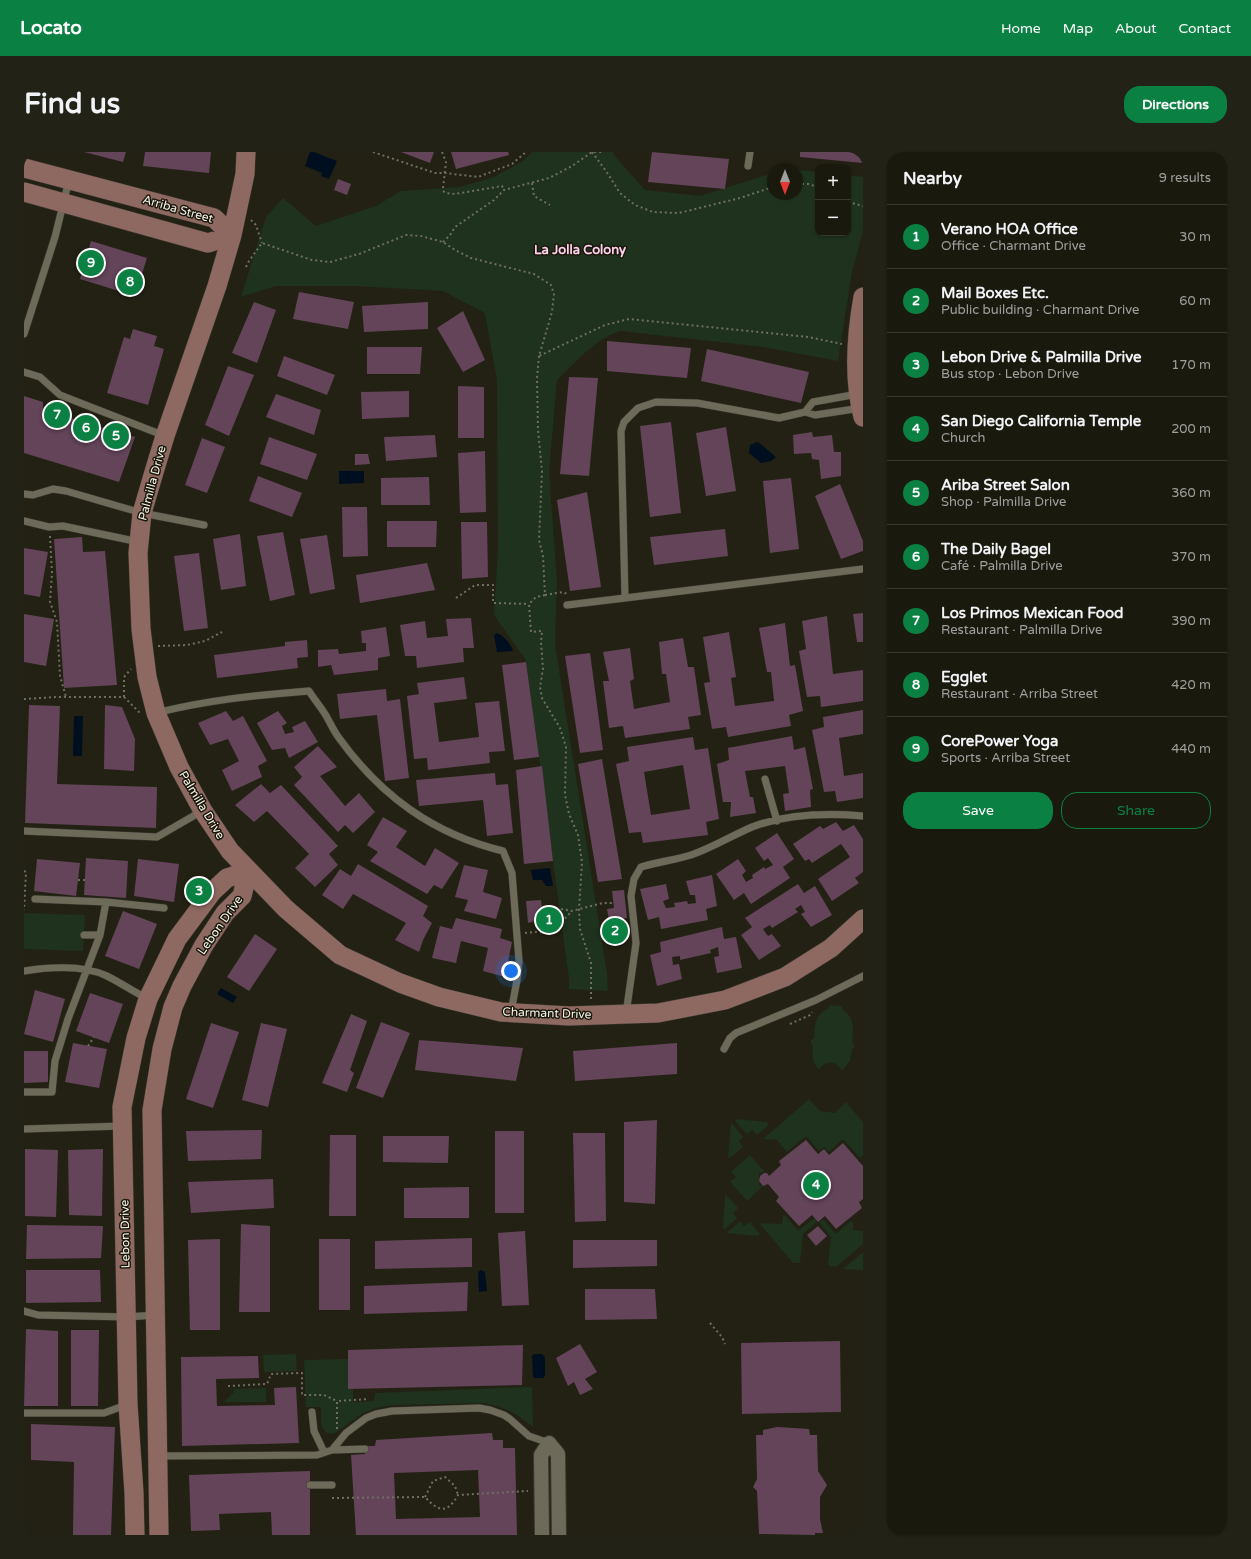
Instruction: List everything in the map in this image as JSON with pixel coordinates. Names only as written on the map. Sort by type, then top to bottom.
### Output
[{"type":"street","name":"Palmilla Drive","points":[[246,152],[245,174],[232,235],[217,286],[165,436],[142,513],[138,554],[141,629],[144,655],[147,677],[159,721],[179,767],[203,811],[230,852],[248,872]]},
{"type":"street","name":"Arriba Street","points":[[24,168],[214,218],[232,235],[208,243],[24,192]]},
{"type":"street","points":[[861,406],[857,348],[863,297]]},
{"type":"street","name":"Lebon Drive","points":[[134,1535],[134,1493],[128,1404],[122,1107],[136,1038],[148,999],[178,939],[212,892],[227,878],[248,872],[242,896],[225,913],[204,945],[182,986],[174,1007],[162,1049],[152,1110],[158,1535]]},
{"type":"street","name":"Charmant Drive","points":[[248,872],[286,908],[340,955],[400,983],[439,997],[502,1012],[569,1016],[658,1013],[725,1000],[785,977],[831,948],[863,919]]},
{"type":"street","points":[[542,1535],[541,1455],[549,1443],[558,1454],[559,1535]]},
{"type":"lane","points":[[748,166],[750,152]]},
{"type":"lane","points":[[24,334],[55,237],[69,180]]},
{"type":"lane","points":[[24,372],[40,377],[60,395],[165,436]]},
{"type":"lane","points":[[625,598],[621,431],[624,422],[638,408],[656,402],[697,403],[778,418],[805,412],[815,416],[861,406]]},
{"type":"lane","points":[[805,412],[813,402],[861,406]]},
{"type":"lane","points":[[24,494],[33,495],[53,489],[66,491],[142,513],[204,525]]},
{"type":"lane","points":[[24,521],[49,527],[63,526],[139,542]]},
{"type":"lane","points":[[567,604],[863,569]]},
{"type":"lane","points":[[159,721],[187,705],[244,697],[309,691],[338,736],[363,769],[385,791],[409,810],[433,824],[457,836],[483,846],[503,851],[512,873],[519,962],[517,980],[510,1012]]},
{"type":"lane","points":[[765,779],[777,821]]},
{"type":"lane","points":[[24,831],[157,837],[203,811]]},
{"type":"lane","points":[[626,1014],[636,943],[631,896],[634,879],[640,866],[691,855],[729,839],[752,827],[796,816],[831,814],[863,816]]},
{"type":"lane","points":[[35,899],[106,902],[164,908]]},
{"type":"lane","points":[[24,1092],[52,1092],[55,1061],[68,1019],[100,935],[106,902]]},
{"type":"lane","points":[[84,935],[100,935]]},
{"type":"lane","points":[[24,971],[44,968],[87,970],[106,976],[148,999]]},
{"type":"lane","points":[[724,1049],[730,1038],[736,1032],[816,1000],[863,976]]},
{"type":"lane","points":[[24,1129],[123,1126]]},
{"type":"lane","points":[[24,1311],[38,1315],[127,1317],[155,1315]]},
{"type":"lane","points":[[24,1413],[104,1413],[128,1404]]},
{"type":"lane","points":[[328,1451],[341,1440],[346,1433],[366,1418],[376,1414],[392,1411],[479,1408],[504,1415],[529,1436],[549,1443]]},
{"type":"lane","points":[[312,1412],[314,1432],[328,1451]]},
{"type":"lane","points":[[158,1456],[317,1455],[328,1451],[365,1449]]},
{"type":"lane","points":[[310,1485],[332,1485]]},
{"type":"path","points":[[373,152],[435,173],[478,177],[512,164],[526,152]]},
{"type":"path","points":[[442,152],[446,162],[443,191],[446,193],[455,194],[502,186],[504,190]]},
{"type":"path","points":[[592,152],[620,193],[636,205],[652,212],[679,213],[740,198],[767,189]]},
{"type":"path","points":[[443,242],[455,227],[494,200],[504,190],[549,178],[572,166],[592,152],[603,152]]},
{"type":"path","points":[[532,183],[534,196],[542,202],[550,205]]},
{"type":"path","points":[[803,184],[815,186]]},
{"type":"path","points":[[851,203],[863,206]]},
{"type":"path","points":[[238,210],[256,224],[262,244]]},
{"type":"path","points":[[262,244],[312,260],[330,262],[359,254],[406,236],[421,236],[443,242],[471,258],[534,274],[551,285],[554,294],[552,312],[539,356],[537,378],[538,430],[542,471],[539,540],[543,556],[545,595],[536,597],[529,604],[493,603],[493,585],[475,585],[456,598]]},
{"type":"path","points":[[246,267],[248,261],[262,244]]},
{"type":"path","points":[[539,356],[604,325],[629,319],[808,337],[857,348]]},
{"type":"path","points":[[49,527],[52,573],[50,602],[57,622],[60,676],[66,697]]},
{"type":"path","points":[[529,604],[531,632],[542,631],[541,642],[543,669],[540,687],[542,698],[560,728],[566,747],[565,795],[569,814],[578,835],[582,862],[579,910],[580,929],[591,963],[592,1015]]},
{"type":"path","points":[[159,721],[138,713],[124,697],[124,677],[144,655],[205,641],[222,632]]},
{"type":"path","points":[[24,699],[124,697]]},
{"type":"path","points":[[24,871],[26,872],[24,910]]},
{"type":"path","points":[[78,880],[85,880]]},
{"type":"path","points":[[556,908],[572,911],[603,903],[613,903]]},
{"type":"path","points":[[517,933],[554,930],[572,911]]},
{"type":"path","points":[[88,1046],[94,1038]]},
{"type":"path","points":[[710,1323],[722,1337],[725,1344]]},
{"type":"path","points":[[228,1386],[267,1384],[271,1374],[302,1373],[302,1395],[324,1395],[336,1401],[369,1399]]},
{"type":"path","points":[[336,1401],[337,1429],[341,1440]]},
{"type":"path","points":[[332,1498],[425,1497],[434,1506],[442,1509],[452,1505],[458,1495],[455,1486],[445,1477],[433,1480],[425,1497]]},
{"type":"path","points":[[458,1495],[541,1491]]},
{"type":"green space","points":[[532,152],[614,152],[613,154],[645,190],[700,196],[767,175],[767,200],[803,200],[803,171],[815,172],[815,236],[851,236],[851,175],[863,177],[863,231],[852,272],[838,361],[764,347],[620,331],[594,345],[557,380],[549,472],[557,582],[555,644],[607,974],[608,991],[569,989],[569,979],[526,662],[494,615],[498,549],[497,380],[485,313],[443,291],[355,286],[276,286],[241,297],[266,217],[283,198],[316,226],[376,206],[401,191],[460,187],[494,177],[523,161]]},
{"type":"green space","points":[[24,913],[85,915],[83,951],[24,949]]},
{"type":"green space","points":[[830,1005],[841,1006],[850,1016],[852,1023],[852,1042],[854,1044],[854,1048],[852,1049],[850,1061],[842,1071],[837,1065],[831,1063],[825,1064],[819,1069],[813,1059],[813,1046],[811,1044],[811,1040],[814,1038],[818,1016],[824,1010],[829,1008]]},
{"type":"green space","points":[[809,1099],[820,1111],[835,1113],[846,1102],[863,1122],[863,1155],[860,1158],[843,1139],[829,1152],[824,1147],[819,1151],[806,1136],[787,1152],[777,1140],[763,1139]]},
{"type":"green space","points":[[737,1119],[767,1122],[769,1125],[757,1135],[752,1130],[747,1134],[735,1121]]},
{"type":"green space","points":[[732,1123],[743,1137],[739,1141],[743,1147],[730,1158],[728,1157]]},
{"type":"green space","points":[[750,1155],[765,1172],[759,1173],[759,1185],[763,1186],[747,1201],[730,1182],[736,1177],[731,1172]]},
{"type":"green space","points":[[726,1195],[738,1208],[733,1213],[737,1218],[724,1230],[723,1228]]},
{"type":"green space","points":[[785,1215],[798,1231],[814,1218],[817,1222],[803,1234],[799,1263],[793,1263],[759,1223],[782,1224],[783,1216]]},
{"type":"green space","points":[[823,1219],[836,1234],[851,1221],[853,1222],[853,1230],[863,1231],[863,1244],[836,1267],[828,1264],[831,1237],[819,1222]]},
{"type":"green space","points":[[740,1221],[744,1226],[750,1222],[760,1234],[757,1236],[726,1233]]},
{"type":"green space","points":[[863,1252],[863,1270],[843,1269]]},
{"type":"green space","points":[[296,1354],[297,1371],[264,1372],[263,1355]]},
{"type":"green space","points":[[348,1359],[348,1388],[353,1388],[353,1402],[374,1401],[375,1393],[532,1387],[533,1427],[510,1411],[483,1403],[394,1405],[376,1408],[363,1413],[335,1433],[326,1432],[322,1426],[321,1407],[306,1407],[304,1360]]},
{"type":"green space","points":[[266,1388],[266,1402],[224,1402],[234,1392],[234,1389]]},
{"type":"water","points":[[310,152],[314,152],[337,161],[329,179],[321,176],[322,173],[305,166]]},
{"type":"water","points":[[757,442],[776,457],[771,461],[761,463],[749,453],[750,445]]},
{"type":"water","points":[[339,471],[364,471],[364,483],[339,484]]},
{"type":"water","points":[[497,633],[507,640],[513,651],[497,652],[494,635]]},
{"type":"water","points":[[74,716],[83,716],[82,756],[73,756]]},
{"type":"water","points":[[550,868],[553,886],[546,886],[542,880],[533,880],[531,870]]},
{"type":"water","points":[[221,988],[237,997],[233,1003],[217,994]]},
{"type":"water","points":[[481,1270],[485,1272],[487,1291],[479,1292],[478,1272]]},
{"type":"water","points":[[534,1354],[542,1354],[545,1357],[545,1376],[543,1378],[534,1378],[533,1376],[532,1356]]},
{"type":"building","points":[[84,152],[126,152],[123,162]]},
{"type":"building","points":[[145,152],[211,152],[209,173],[143,166]]},
{"type":"building","points":[[401,152],[434,152],[430,163]]},
{"type":"building","points":[[451,152],[508,152],[509,155],[456,169]]},
{"type":"building","points":[[652,152],[729,159],[725,189],[648,182]]},
{"type":"building","points":[[800,152],[863,152],[863,163],[800,157]]},
{"type":"building","points":[[338,179],[351,184],[347,195],[334,190]]},
{"type":"building","points":[[91,241],[147,258],[135,296],[80,279]]},
{"type":"building","points":[[299,292],[354,302],[348,329],[293,319]]},
{"type":"building","points":[[254,302],[276,310],[257,363],[232,353]]},
{"type":"building","points":[[428,302],[428,329],[364,332],[362,306]]},
{"type":"building","points":[[463,311],[485,360],[463,372],[437,328]]},
{"type":"building","points":[[133,329],[157,336],[154,346],[164,349],[148,405],[107,393],[124,337],[130,339]]},
{"type":"building","points":[[607,341],[691,348],[687,378],[607,371]]},
{"type":"building","points":[[367,347],[422,347],[420,374],[367,374]]},
{"type":"building","points":[[707,349],[809,372],[801,403],[701,381]]},
{"type":"building","points":[[284,356],[335,375],[327,395],[277,376]]},
{"type":"building","points":[[228,366],[254,375],[229,436],[205,425]]},
{"type":"building","points":[[569,377],[598,378],[589,476],[560,474]]},
{"type":"building","points":[[458,386],[484,387],[484,438],[458,438]]},
{"type":"building","points":[[409,391],[409,417],[362,419],[361,392]]},
{"type":"building","points":[[276,394],[321,410],[314,435],[266,417]]},
{"type":"building","points":[[24,396],[43,402],[43,410],[135,437],[119,482],[24,453]]},
{"type":"building","points":[[671,422],[681,513],[650,517],[640,426]]},
{"type":"building","points":[[726,427],[736,491],[706,496],[696,433]]},
{"type":"building","points":[[812,432],[813,437],[832,435],[834,452],[841,452],[841,476],[821,479],[819,460],[812,459],[811,453],[794,454],[793,435]]},
{"type":"building","points":[[435,435],[437,457],[386,461],[384,437]]},
{"type":"building","points":[[269,437],[317,454],[307,480],[260,464]]},
{"type":"building","points":[[202,438],[225,447],[207,493],[185,485]]},
{"type":"building","points":[[485,451],[486,512],[460,513],[458,453]]},
{"type":"building","points":[[355,454],[368,454],[370,464],[355,465]]},
{"type":"building","points":[[258,476],[302,493],[292,517],[249,501]]},
{"type":"building","points":[[429,477],[430,505],[381,505],[381,478]]},
{"type":"building","points":[[791,478],[799,549],[770,553],[763,481]]},
{"type":"building","points":[[840,484],[863,541],[863,551],[841,559],[815,496]]},
{"type":"building","points":[[587,492],[601,587],[570,591],[557,500]]},
{"type":"building","points":[[342,507],[367,507],[368,556],[343,557]]},
{"type":"building","points":[[387,521],[437,521],[436,547],[387,547]]},
{"type":"building","points":[[461,522],[487,522],[488,577],[462,579]]},
{"type":"building","points":[[725,529],[728,556],[654,565],[650,537]]},
{"type":"building","points":[[283,532],[295,595],[270,601],[257,536]]},
{"type":"building","points":[[240,534],[246,586],[221,590],[213,539]]},
{"type":"building","points":[[327,535],[335,589],[310,594],[300,539]]},
{"type":"building","points":[[82,537],[83,552],[105,551],[117,685],[64,688],[54,539]]},
{"type":"building","points":[[24,548],[48,552],[40,597],[24,594]]},
{"type":"building","points":[[199,553],[208,628],[184,631],[174,556]]},
{"type":"building","points":[[427,563],[435,590],[360,603],[356,575]]},
{"type":"building","points":[[863,613],[863,642],[857,642],[853,614]]},
{"type":"building","points":[[24,614],[54,619],[46,666],[24,662]]},
{"type":"building","points":[[827,616],[833,674],[863,670],[863,701],[821,707],[820,696],[807,697],[799,651],[806,649],[802,621]]},
{"type":"building","points":[[471,618],[474,648],[463,648],[464,662],[417,668],[416,656],[405,656],[400,625],[425,621],[427,638],[448,636],[446,619]]},
{"type":"building","points":[[785,623],[790,666],[795,665],[803,711],[789,715],[791,726],[728,737],[726,727],[712,729],[704,683],[710,682],[703,637],[729,632],[736,677],[731,678],[735,706],[774,701],[771,672],[767,672],[759,628]]},
{"type":"building","points":[[386,627],[390,656],[378,658],[378,670],[334,675],[331,665],[318,667],[318,650],[338,649],[339,654],[366,651],[366,643],[362,643],[361,631]]},
{"type":"building","points":[[683,638],[688,667],[694,667],[701,715],[688,717],[690,729],[625,738],[623,726],[609,728],[603,681],[609,681],[603,652],[630,648],[634,679],[630,681],[634,709],[670,702],[666,674],[662,674],[659,642]]},
{"type":"building","points":[[307,640],[308,657],[297,658],[298,668],[217,678],[214,655],[285,646],[285,642]]},
{"type":"building","points":[[590,653],[603,750],[580,753],[565,656]]},
{"type":"building","points":[[526,662],[539,757],[514,760],[502,665]]},
{"type":"building","points":[[464,677],[467,699],[434,703],[439,742],[479,737],[475,703],[499,701],[505,751],[489,752],[490,763],[428,770],[427,758],[414,759],[407,696],[419,694],[417,683]]},
{"type":"building","points":[[386,689],[387,701],[400,699],[409,778],[385,781],[377,715],[340,719],[337,694]]},
{"type":"building","points":[[29,705],[60,706],[57,784],[157,787],[156,828],[25,823]]},
{"type":"building","points":[[105,705],[122,707],[135,739],[134,771],[104,769]]},
{"type":"building","points":[[863,710],[863,734],[839,738],[844,776],[863,773],[863,798],[837,802],[835,791],[824,792],[812,730],[824,727],[823,717]]},
{"type":"building","points":[[226,711],[233,721],[243,716],[267,761],[258,766],[262,777],[232,791],[222,770],[239,761],[228,739],[210,745],[198,723]]},
{"type":"building","points":[[278,711],[287,723],[282,726],[285,734],[294,732],[292,727],[305,721],[318,742],[289,758],[285,748],[272,750],[257,723]]},
{"type":"building","points":[[792,736],[794,750],[805,747],[813,789],[810,790],[811,807],[785,811],[783,794],[789,793],[785,766],[745,771],[750,797],[753,797],[756,813],[730,817],[731,802],[723,802],[717,764],[729,760],[728,748]]},
{"type":"building","points":[[693,737],[695,750],[708,748],[719,819],[706,822],[708,835],[643,843],[641,832],[629,833],[616,764],[629,761],[627,747]],"holes":[[[683,765],[690,809],[651,815],[644,772]]]},
{"type":"building","points":[[318,746],[337,767],[320,776],[345,806],[359,793],[375,812],[353,833],[345,825],[338,832],[294,785],[302,777],[294,767]]},
{"type":"building","points":[[602,759],[622,879],[598,882],[578,764]]},
{"type":"building","points":[[542,766],[553,861],[524,864],[516,770]]},
{"type":"building","points":[[495,773],[496,785],[508,784],[513,833],[487,836],[483,800],[419,806],[416,780]]},
{"type":"building","points":[[261,784],[270,793],[281,785],[338,846],[329,854],[338,865],[315,887],[295,868],[309,854],[267,811],[254,822],[235,805]]},
{"type":"building","points":[[383,817],[407,831],[396,847],[425,866],[435,848],[459,863],[442,889],[434,885],[427,894],[370,861],[378,852],[367,845]]},
{"type":"building","points":[[836,822],[843,831],[854,825],[863,839],[863,872],[855,878],[859,883],[832,901],[818,879],[850,857],[841,844],[812,863],[809,859],[805,861],[793,844],[820,826],[823,829]]},
{"type":"building","points":[[777,833],[794,859],[783,867],[790,878],[751,904],[744,893],[734,900],[716,874],[738,859],[746,871],[742,875],[746,882],[753,878],[752,875],[764,867],[765,869],[773,865],[768,858],[764,861],[755,848]]},
{"type":"building","points":[[86,858],[128,861],[126,898],[84,895]]},
{"type":"building","points":[[37,859],[80,863],[76,896],[34,891]]},
{"type":"building","points":[[138,859],[179,864],[174,902],[134,896]]},
{"type":"building","points":[[358,864],[428,906],[423,916],[432,923],[423,940],[419,952],[395,940],[406,923],[353,894],[343,909],[322,895],[340,869],[351,876]]},
{"type":"building","points":[[464,865],[488,870],[483,892],[502,898],[496,919],[464,911],[468,900],[455,897]]},
{"type":"building","points":[[712,875],[717,906],[706,909],[708,920],[661,929],[659,917],[648,920],[640,889],[666,884],[669,899],[663,901],[666,908],[675,907],[674,903],[687,901],[688,904],[696,903],[695,895],[690,895],[686,881]]},
{"type":"building","points":[[798,884],[804,893],[815,886],[832,915],[811,927],[801,914],[805,912],[801,905],[795,909],[798,912],[772,928],[770,925],[763,929],[768,936],[772,934],[781,946],[759,960],[741,935],[752,927],[745,918]]},
{"type":"building","points":[[624,890],[627,918],[609,920],[607,909],[614,908],[612,891]]},
{"type":"building","points":[[541,900],[542,908],[536,916],[536,921],[528,923],[526,901]]},
{"type":"building","points":[[123,911],[157,924],[139,969],[105,956]]},
{"type":"building","points":[[547,913],[557,913],[560,927],[538,929],[537,921],[541,918],[547,917]]},
{"type":"building","points":[[456,918],[502,929],[500,938],[512,942],[505,977],[483,971],[488,948],[461,941],[456,963],[432,958],[440,926],[452,929]]},
{"type":"building","points":[[618,926],[619,935],[611,936],[610,927]]},
{"type":"building","points":[[722,927],[724,939],[736,937],[742,968],[717,973],[714,957],[719,956],[718,947],[710,950],[711,953],[680,960],[680,956],[672,957],[673,965],[679,964],[682,979],[657,986],[650,955],[661,952],[660,942]]},
{"type":"building","points":[[255,934],[277,949],[249,991],[227,977]]},
{"type":"building","points":[[35,990],[65,999],[53,1042],[24,1034]]},
{"type":"building","points":[[90,993],[123,1004],[109,1043],[76,1031]]},
{"type":"building","points":[[351,1014],[367,1021],[350,1070],[354,1073],[347,1092],[322,1083]]},
{"type":"building","points":[[381,1022],[410,1033],[383,1098],[356,1088]]},
{"type":"building","points":[[211,1023],[239,1032],[213,1108],[186,1099]]},
{"type":"building","points":[[261,1023],[287,1029],[268,1107],[242,1100]]},
{"type":"building","points":[[419,1040],[523,1048],[516,1081],[415,1070]]},
{"type":"building","points":[[73,1043],[107,1049],[99,1088],[65,1082]]},
{"type":"building","points":[[677,1043],[677,1074],[575,1081],[573,1051]]},
{"type":"building","points":[[24,1051],[48,1051],[48,1082],[24,1083]]},
{"type":"building","points":[[657,1120],[655,1204],[624,1202],[624,1122]]},
{"type":"building","points":[[262,1130],[261,1159],[188,1161],[186,1131]]},
{"type":"building","points":[[495,1131],[524,1131],[524,1213],[495,1213]]},
{"type":"building","points":[[573,1133],[605,1133],[606,1221],[575,1222]]},
{"type":"building","points":[[330,1135],[356,1135],[356,1216],[329,1216]]},
{"type":"building","points":[[383,1136],[449,1136],[448,1163],[383,1162]]},
{"type":"building","points":[[806,1140],[818,1154],[824,1149],[829,1155],[843,1143],[863,1166],[863,1199],[859,1202],[862,1208],[836,1229],[825,1216],[818,1222],[812,1215],[799,1226],[776,1201],[779,1197],[768,1184],[763,1186],[759,1181],[760,1176],[767,1173],[769,1176],[781,1165],[779,1161]]},
{"type":"building","points":[[25,1149],[58,1150],[56,1217],[25,1216]]},
{"type":"building","points":[[103,1149],[102,1216],[69,1215],[68,1150]]},
{"type":"building","points":[[273,1179],[274,1208],[191,1213],[188,1182]]},
{"type":"building","points":[[469,1187],[469,1218],[404,1218],[404,1188]]},
{"type":"building","points":[[241,1224],[270,1226],[270,1312],[239,1312]]},
{"type":"building","points":[[27,1225],[103,1226],[101,1258],[26,1259]]},
{"type":"building","points":[[818,1226],[827,1236],[816,1246],[807,1235]]},
{"type":"building","points":[[525,1231],[529,1305],[502,1306],[498,1233]]},
{"type":"building","points":[[472,1238],[472,1267],[375,1269],[375,1241]]},
{"type":"building","points":[[220,1239],[220,1330],[190,1330],[188,1240]]},
{"type":"building","points":[[319,1239],[350,1239],[350,1310],[319,1310]]},
{"type":"building","points":[[573,1240],[657,1240],[657,1266],[573,1268]]},
{"type":"building","points":[[26,1270],[100,1270],[101,1302],[26,1303]]},
{"type":"building","points":[[468,1282],[467,1311],[364,1314],[364,1286]]},
{"type":"building","points":[[585,1289],[655,1289],[657,1319],[585,1320]]},
{"type":"building","points":[[26,1329],[58,1331],[58,1406],[24,1406]]},
{"type":"building","points":[[71,1330],[99,1330],[98,1406],[71,1406]]},
{"type":"building","points":[[840,1341],[841,1412],[742,1414],[741,1343]]},
{"type":"building","points":[[580,1344],[597,1372],[585,1379],[593,1389],[580,1395],[574,1382],[568,1386],[556,1358]]},
{"type":"building","points":[[523,1345],[522,1385],[348,1389],[348,1350]]},
{"type":"building","points":[[258,1356],[259,1378],[216,1379],[217,1406],[275,1405],[274,1388],[296,1387],[299,1443],[182,1446],[181,1357]]},
{"type":"building","points":[[31,1424],[115,1427],[111,1535],[73,1535],[74,1462],[31,1460]]},
{"type":"building","points":[[777,1427],[809,1429],[810,1435],[817,1435],[818,1471],[827,1485],[820,1497],[820,1519],[823,1533],[815,1533],[815,1535],[759,1534],[757,1491],[753,1487],[757,1479],[756,1435],[763,1435],[763,1430]]},
{"type":"building","points":[[492,1433],[493,1440],[503,1440],[503,1448],[515,1448],[517,1535],[356,1535],[351,1455],[365,1454],[365,1446],[375,1446],[376,1440]],"holes":[[[478,1470],[480,1517],[396,1519],[394,1473]]]},
{"type":"building","points":[[310,1471],[310,1535],[272,1535],[271,1512],[219,1514],[220,1530],[191,1531],[189,1475]]},
{"type":"place","name":"CorePower Yoga","points":[[91,263]]},
{"type":"place","name":"Egglet","points":[[130,282]]},
{"type":"place","name":"Los Primos Mexican Food","points":[[57,415]]},
{"type":"place","name":"The Daily Bagel","points":[[86,428]]},
{"type":"place","name":"Ariba Street Salon","points":[[116,436]]},
{"type":"place","name":"Lebon Drive & Palmilla Drive","points":[[199,891]]},
{"type":"place","name":"Verano HOA Office","points":[[549,920]]},
{"type":"place","name":"Mail Boxes Etc.","points":[[615,931]]},
{"type":"place","name":"San Diego California Temple","points":[[816,1185]]},
{"type":"district","name":"La Jolla Colony","points":[[580,249]]}]
